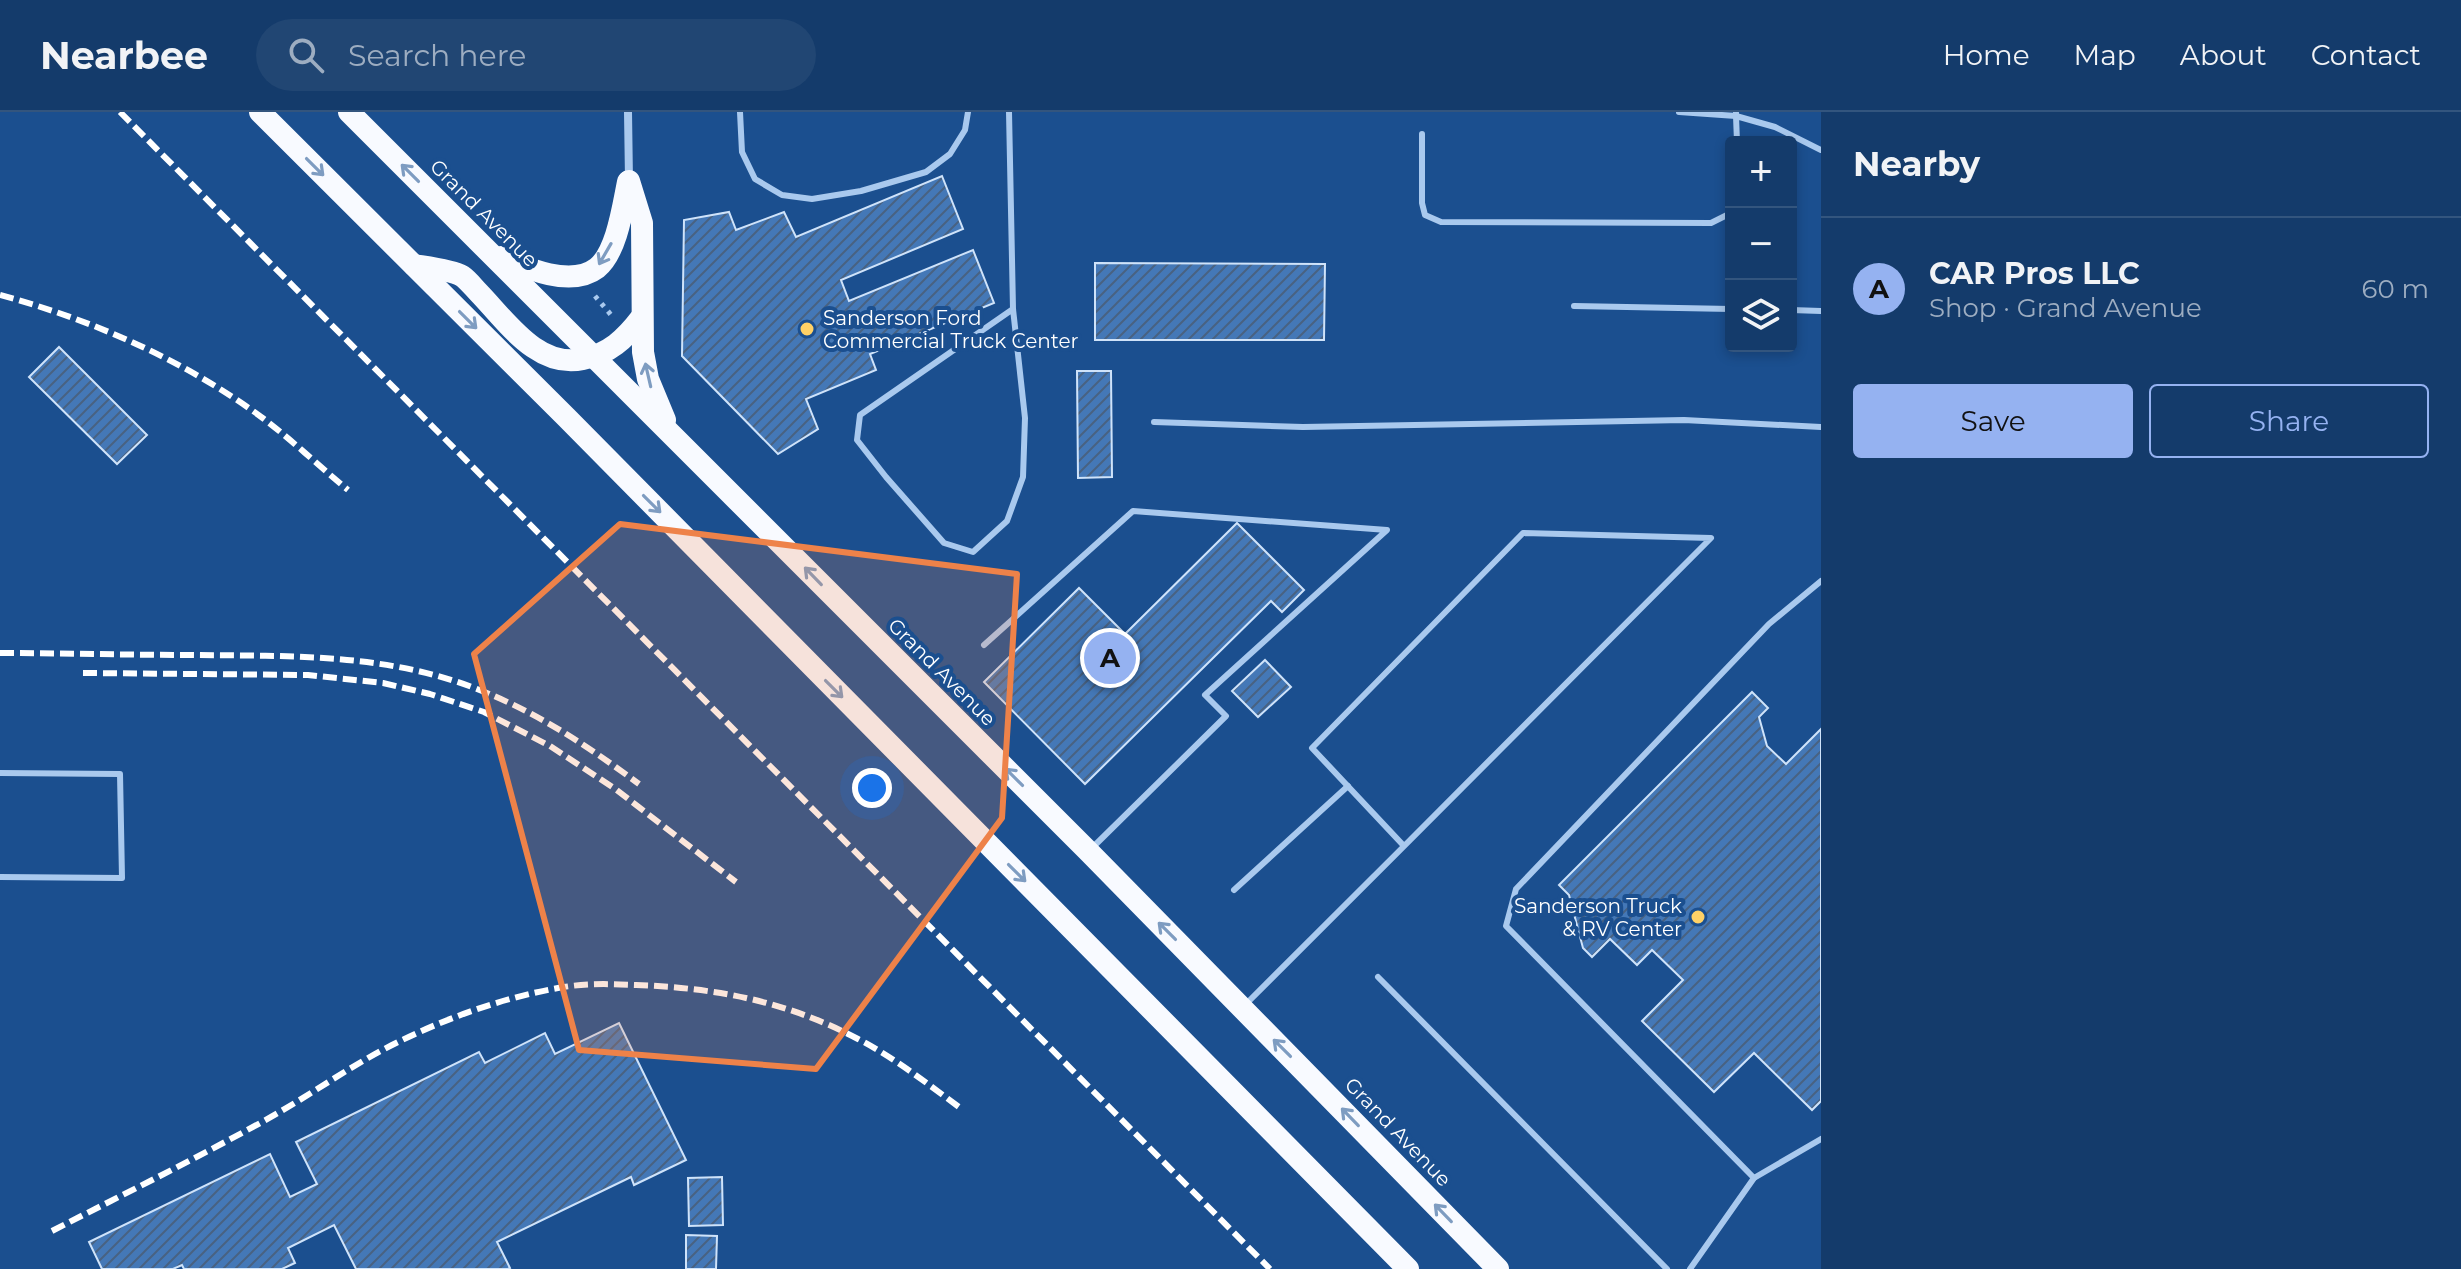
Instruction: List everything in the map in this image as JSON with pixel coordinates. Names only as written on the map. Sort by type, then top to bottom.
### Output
[{"type":"highway","points":[[260,112],[1408,1269]]},
{"type":"highway","name":"Grand Avenue","points":[[349,112],[1089,852],[1498,1269]]},
{"type":"highway","points":[[489,252],[532,271],[553,276],[583,274],[597,268],[619,227],[629,181]]},
{"type":"highway","points":[[629,181],[642,223],[641,318],[648,379],[662,416],[681,444]]},
{"type":"highway","points":[[413,265],[461,275],[542,354],[552,358],[574,361],[595,357],[613,348],[641,318]]},
{"type":"street","points":[[628,112],[629,181]]},
{"type":"lane","points":[[740,112],[742,152],[755,179],[782,195],[812,199],[861,191],[926,172],[950,154],[965,130],[968,112]]},
{"type":"lane","points":[[1009,112],[1013,309],[1025,418],[1023,477],[1007,521],[973,552],[944,543],[886,477],[857,440],[860,415],[1013,309]]},
{"type":"lane","points":[[1679,112],[1736,114],[1775,127],[1821,150]]},
{"type":"lane","points":[[1736,114],[1737,136]]},
{"type":"lane","points":[[1422,134],[1422,203],[1425,215],[1441,222],[1711,223],[1725,216]]},
{"type":"lane","points":[[1574,306],[1725,309]]},
{"type":"lane","points":[[1797,310],[1821,311]]},
{"type":"lane","points":[[1154,422],[1303,427],[1684,420],[1821,427]]},
{"type":"lane","points":[[984,645],[1133,511],[1387,530],[1205,695],[1226,716],[1089,852]]},
{"type":"lane","points":[[1242,1007],[1404,846],[1711,538],[1523,533],[1312,748],[1404,846]]},
{"type":"lane","points":[[1754,1178],[1506,926],[1516,889],[1769,624],[1821,581]]},
{"type":"lane","points":[[0,773],[120,774],[122,878],[0,877]]},
{"type":"lane","points":[[1234,890],[1348,786]]},
{"type":"lane","points":[[1378,977],[1667,1269]]},
{"type":"lane","points":[[1690,1269],[1754,1178],[1821,1139]]},
{"type":"path","points":[[589,289],[615,319]]},
{"type":"highlighted area","points":[[620,524],[1017,574],[1002,818],[816,1069],[579,1050],[474,654]]},
{"type":"building","name":"Sanderson Ford Commercial Truck Center","points":[[942,176],[963,229],[841,280],[849,301],[973,250],[994,303],[870,354],[876,370],[806,399],[818,429],[778,454],[682,356],[684,220],[729,212],[736,230],[784,212],[796,237]]},
{"type":"building","points":[[1095,263],[1325,264],[1324,340],[1095,340]]},
{"type":"building","points":[[59,347],[147,435],[117,464],[29,377]]},
{"type":"building","points":[[1077,371],[1111,371],[1112,477],[1078,478]]},
{"type":"building","points":[[1237,523],[1304,590],[1282,612],[1271,601],[1085,784],[984,682],[1079,588],[1125,634]]},
{"type":"building","points":[[1265,660],[1291,687],[1258,717],[1232,691]]},
{"type":"building","name":"Sanderson Truck & RV Center","points":[[1752,692],[1768,708],[1759,717],[1767,746],[1786,764],[1821,729],[1821,1101],[1812,1110],[1754,1053],[1714,1092],[1642,1021],[1683,980],[1652,950],[1637,965],[1610,939],[1592,957],[1583,948],[1569,895],[1559,885]]},
{"type":"building","points":[[619,1023],[686,1160],[634,1185],[631,1177],[497,1242],[508,1269],[356,1269],[334,1225],[288,1248],[295,1263],[282,1269],[184,1269],[182,1265],[173,1269],[102,1269],[89,1242],[270,1154],[290,1197],[317,1184],[296,1142],[479,1052],[485,1063],[545,1033],[555,1054]]},
{"type":"building","points":[[722,1177],[723,1225],[689,1226],[688,1178]]},
{"type":"building","points":[[686,1235],[717,1236],[716,1269],[686,1269]]},
{"type":"railway","points":[[120,112],[1270,1269]]},
{"type":"railway","points":[[0,295],[104,330],[171,361],[264,419],[348,490]]},
{"type":"railway","points":[[0,653],[296,657],[403,668],[472,687],[517,707],[579,742],[639,784]]},
{"type":"railway","points":[[83,673],[308,675],[383,683],[430,694],[484,712],[550,746],[614,788],[736,882]]},
{"type":"railway","points":[[52,1231],[236,1136],[412,1035],[497,1003],[573,986],[618,984],[694,989],[777,1006],[831,1026],[872,1046],[963,1110]]},
{"type":"place","name":"Sanderson Ford Commercial Truck Center","points":[[807,329]]},
{"type":"place","name":"CAR Pros LLC","points":[[1110,658]]},
{"type":"place","name":"Sanderson Truck & RV Center","points":[[1698,917]]}]
